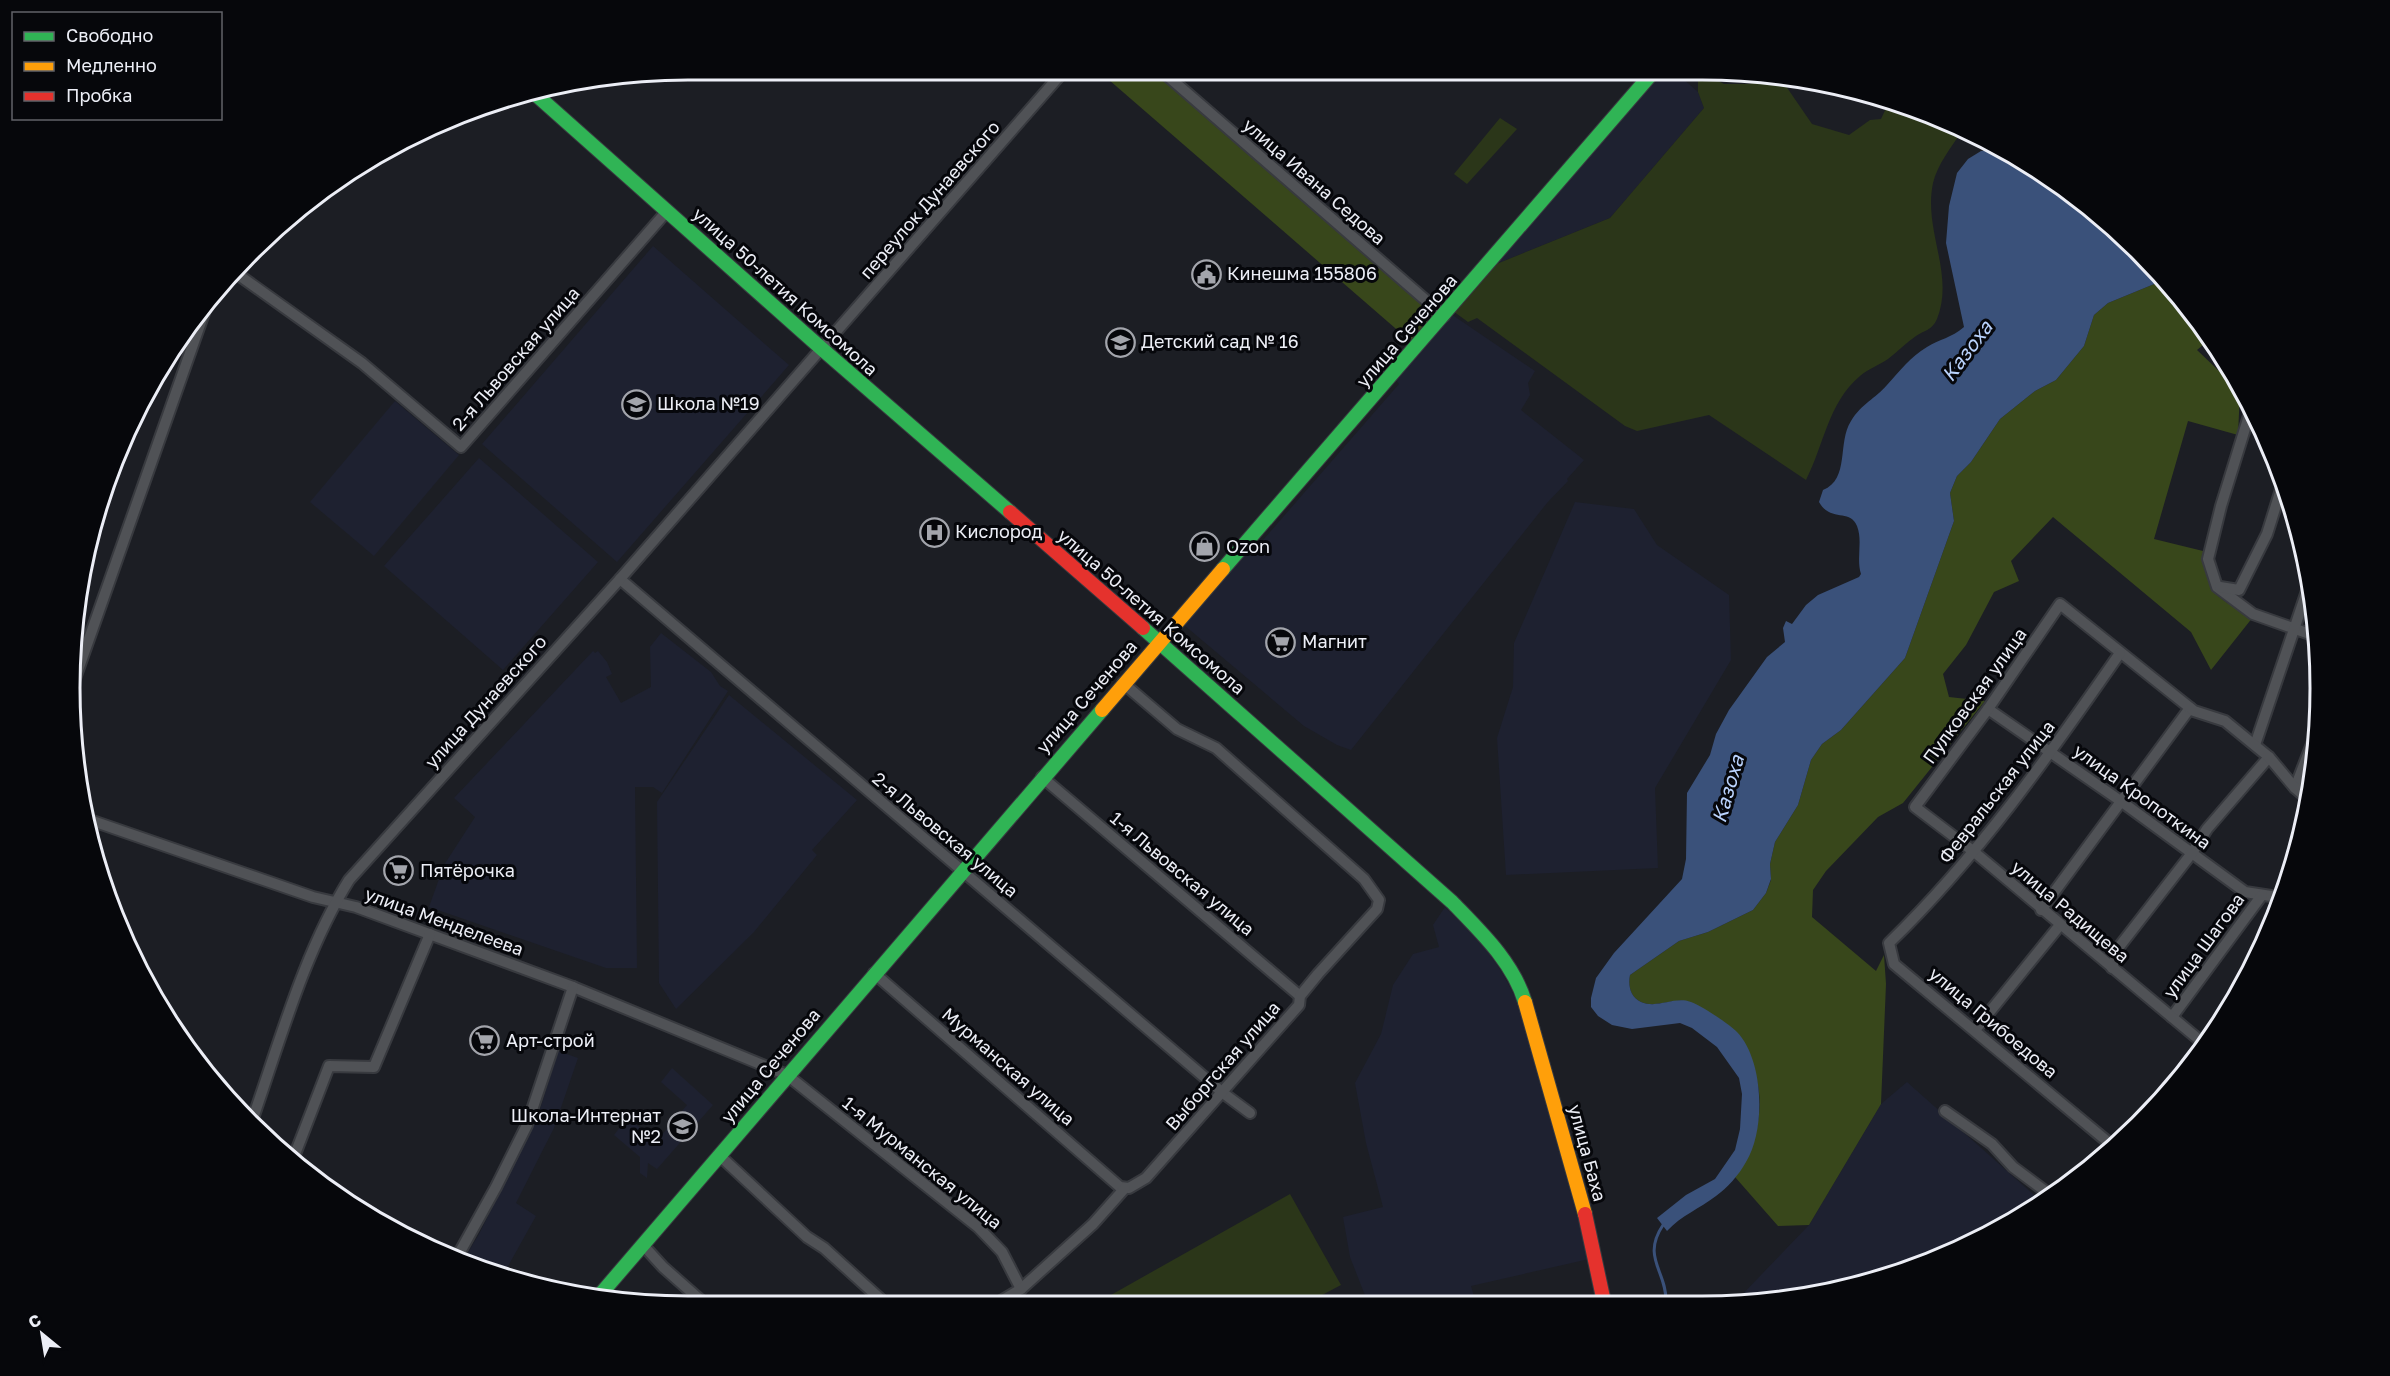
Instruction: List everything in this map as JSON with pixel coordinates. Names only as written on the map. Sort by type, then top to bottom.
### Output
[{"type":"main road","name":"улица Сеченова","points":[[604,1290],[1042,777],[1646,80]]},
{"type":"main road","name":"улица 50-летия Комсомола","points":[[540,98],[822,350],[1159,642],[1473,922],[1489,940],[1508,968],[1530,1014]]},
{"type":"main road","name":"улица Баха","points":[[1530,1014],[1583,1203],[1603,1296]]},
{"type":"street","name":"переулок Дунаевского","points":[[822,350],[1056,80]]},
{"type":"street","name":"улица Ивана Седова","points":[[1172,80],[1444,316]]},
{"type":"street","name":"2-я Львовская улица","points":[[241,277],[362,363],[461,447],[667,211]]},
{"type":"street","points":[[81,663],[200,325]]},
{"type":"street","name":"улица Дунаевского","points":[[254,1114],[303,977],[335,903],[349,880],[822,350]]},
{"type":"street","points":[[2249,421],[2221,506],[2208,559],[2217,587],[2253,614],[2307,633]]},
{"type":"street","points":[[2217,587],[2239,590],[2267,534],[2279,496]]},
{"type":"street","name":"2-я Львовская улица","points":[[620,579],[1223,1093],[1250,1113]]},
{"type":"street","points":[[2255,745],[2304,601]]},
{"type":"street","name":"Пулковская улица","points":[[1915,807],[1988,709],[2060,604],[2121,653]]},
{"type":"street","points":[[2121,653],[2190,708],[2225,721],[2269,757],[2301,794]]},
{"type":"street","name":"Февральская улица","points":[[1889,943],[1927,906],[1973,851],[2051,752],[2121,653]]},
{"type":"street","name":"Выборгская улица","points":[[1010,1296],[1021,1289],[1093,1224],[1123,1187],[1129,1188],[1146,1178],[1299,1005],[1300,996],[1377,909],[1379,900],[1364,879],[1216,748],[1177,729],[1124,683]]},
{"type":"street","points":[[2041,909],[2190,708]]},
{"type":"street","name":"улица Кропоткина","points":[[1988,709],[2122,802],[2245,892],[2273,897]]},
{"type":"street","points":[[2112,968],[2119,947],[2192,853],[2207,829],[2269,757]]},
{"type":"street","points":[[2295,788],[2306,760]]},
{"type":"street","name":"1-я Львовская улица","points":[[1042,777],[1300,996]]},
{"type":"street","name":"улица Радищева","points":[[1915,807],[1973,851],[2198,1039]]},
{"type":"street","name":"улица Менделеева","points":[[94,822],[313,897],[356,907],[573,987],[787,1074]]},
{"type":"street","name":"улица Шагова","points":[[2172,1017],[2262,895]]},
{"type":"street","points":[[1975,1030],[2060,925]]},
{"type":"street","points":[[296,1152],[328,1066],[374,1067],[430,934]]},
{"type":"street","name":"улица Грибоедова","points":[[1889,943],[1894,964],[2107,1141]]},
{"type":"street","name":"Мурманская улица","points":[[874,973],[1123,1187]]},
{"type":"street","points":[[460,1252],[526,1125],[573,987]]},
{"type":"street","name":"1-я Мурманская улица","points":[[787,1074],[978,1227],[1002,1252],[1021,1289]]},
{"type":"street","points":[[1945,1111],[1992,1144],[2013,1167],[2045,1191]]},
{"type":"street","points":[[719,1155],[807,1237],[818,1243],[877,1296]]},
{"type":"street","points":[[643,1245],[663,1267],[696,1296]]},
{"type":"shaded area","points":[[1654,80],[1684,80],[1698,92],[1704,108],[1610,218],[1494,265]]},
{"type":"shaded area","name":"Школа №19","points":[[653,246],[789,365],[617,562],[482,444]]},
{"type":"shaded area","points":[[1451,314],[1535,371],[1528,383],[1530,395],[1521,410],[1584,460],[1547,503],[1351,750],[1337,745],[1304,726],[1184,625],[1252,545],[1256,548],[1399,384],[1396,380]]},
{"type":"shaded area","points":[[395,401],[459,455],[374,556],[310,502]]},
{"type":"shaded area","points":[[479,458],[598,562],[503,670],[384,566]]},
{"type":"shaded area","points":[[1575,502],[1634,509],[1657,545],[1729,595],[1731,660],[1655,788],[1658,868],[1506,875],[1497,738],[1513,687],[1514,643]]},
{"type":"shaded area","points":[[661,633],[711,672],[720,686],[728,691],[662,793],[653,787],[635,787],[637,968],[606,968],[429,907],[444,865],[475,817],[454,798],[593,651],[595,653],[598,651],[607,662],[612,674],[606,677],[621,703],[651,687],[650,647]]},
{"type":"shaded area","points":[[729,695],[857,800],[812,850],[817,855],[754,932],[676,1009],[659,983],[657,802]]},
{"type":"shaded area","points":[[1445,907],[1483,944],[1518,1002],[1589,1259],[1471,1286],[1474,1296],[1365,1296],[1350,1257],[1343,1217],[1383,1207],[1366,1143],[1355,1083],[1381,1034],[1393,985],[1413,954],[1439,947],[1433,925]]},
{"type":"shaded area","points":[[558,1051],[578,1058],[554,1128],[516,1203],[536,1216],[507,1269],[467,1254],[479,1234],[537,1119]]},
{"type":"shaded area","name":"Школа-Интернат №2","points":[[672,1068],[713,1105],[657,1169],[648,1163],[647,1178],[640,1173],[640,1157],[614,1135],[628,1117],[656,1142],[687,1105],[661,1082]]},
{"type":"shaded area","points":[[1907,1082],[2036,1197],[1971,1234],[1898,1264],[1821,1285],[1742,1295],[1809,1225],[1881,1104]]},
{"type":"green space","points":[[1109,80],[1163,80],[1434,314],[1410,341]]},
{"type":"green space","points":[[1698,80],[1717,80],[1724,84],[1752,82],[1786,86],[1812,124],[1849,135],[1870,120],[1881,119],[1886,108],[1958,136],[1935,176],[1931,200],[1943,285],[1942,302],[1937,319],[1931,328],[1863,374],[1849,387],[1834,412],[1806,480],[1709,415],[1637,431],[1625,426],[1477,318],[1468,322],[1453,311],[1494,265],[1610,218],[1704,108],[1698,92]]},
{"type":"green space","points":[[1500,118],[1517,129],[1467,184],[1454,174]]},
{"type":"green space","points":[[2156,283],[2204,344],[2197,350],[2224,376],[2239,403],[2238,435],[2188,421],[2154,539],[2203,551],[2207,577],[2216,593],[2231,605],[2253,617],[2211,670],[2191,632],[2053,517],[2011,561],[2019,581],[1994,592],[1966,645],[1943,674],[1949,697],[1985,701],[1903,803],[1878,817],[1826,871],[1813,890],[1812,917],[1876,971],[1884,955],[1886,984],[1881,1104],[1809,1225],[1778,1226],[1735,1177],[1748,1156],[1756,1131],[1760,1105],[1757,1081],[1738,1036],[1723,1021],[1691,1003],[1679,1001],[1647,1004],[1637,1000],[1629,983],[1630,975],[1679,941],[1708,932],[1753,910],[1766,893],[1771,880],[1770,864],[1775,842],[1798,805],[1811,760],[1822,744],[1841,730],[1905,658],[1954,521],[1950,493],[1957,476],[1971,462],[2000,419],[2035,391],[2056,380],[2084,346],[2094,315],[2108,303]]},
{"type":"green space","points":[[1290,1194],[1341,1285],[1320,1296],[1109,1296]]},
{"type":"water","points":[[1981,151],[1987,151],[2006,161],[2072,205],[2132,258],[2156,283],[2108,303],[2094,315],[2084,346],[2056,380],[2035,391],[2000,419],[1971,462],[1957,476],[1950,493],[1954,521],[1905,658],[1841,730],[1822,744],[1811,760],[1798,805],[1775,842],[1770,864],[1771,879],[1766,893],[1753,910],[1708,932],[1679,941],[1630,975],[1629,983],[1637,1000],[1647,1004],[1678,1000],[1691,1002],[1733,1028],[1746,1044],[1757,1077],[1759,1114],[1757,1132],[1746,1162],[1724,1189],[1667,1231],[1657,1218],[1686,1195],[1715,1179],[1735,1150],[1740,1129],[1742,1094],[1739,1078],[1717,1047],[1692,1028],[1680,1023],[1632,1029],[1612,1025],[1598,1016],[1591,1007],[1596,978],[1614,953],[1682,879],[1686,859],[1687,793],[1710,755],[1716,734],[1729,710],[1767,657],[1785,642],[1783,628],[1786,621],[1792,624],[1806,605],[1818,595],[1859,577],[1861,574],[1857,526],[1850,518],[1829,512],[1819,502],[1823,490],[1837,478],[1847,430],[1860,410],[1915,355],[1964,327],[1946,243],[1949,206],[1957,173],[1968,159]]},
{"type":"waterway","name":"Казоха","points":[[1663,1225],[1654,1247],[1665,1296]]},
{"type":"traffic: fast","points":[[1223,569],[1646,80]]},
{"type":"traffic: fast","points":[[540,98],[822,349],[1010,512]]},
{"type":"traffic: fast","points":[[1143,628],[1452,902],[1504,960],[1520,987],[1525,1002]]},
{"type":"traffic: fast","points":[[604,1290],[1102,710]]},
{"type":"traffic: slow","points":[[1102,710],[1223,569]]},
{"type":"traffic: slow","points":[[1525,1002],[1585,1214]]},
{"type":"traffic: jam","points":[[1010,512],[1143,628]]},
{"type":"traffic: jam","points":[[1585,1214],[1603,1296]]},
{"type":"place","name":"Кинешма 155806","points":[[1206,274]]},
{"type":"place","name":"Детский сад № 16","points":[[1120,342]]},
{"type":"place","name":"Школа №19","points":[[636,404]]},
{"type":"place","name":"Кислород","points":[[934,532]]},
{"type":"place","name":"Ozon","points":[[1205,547]]},
{"type":"place","name":"Магнит","points":[[1281,642]]},
{"type":"place","name":"Пятёрочка","points":[[399,871]]},
{"type":"place","name":"Арт-строй","points":[[485,1041]]},
{"type":"place","name":"Школа-Интернат №2","points":[[682,1126]]}]
